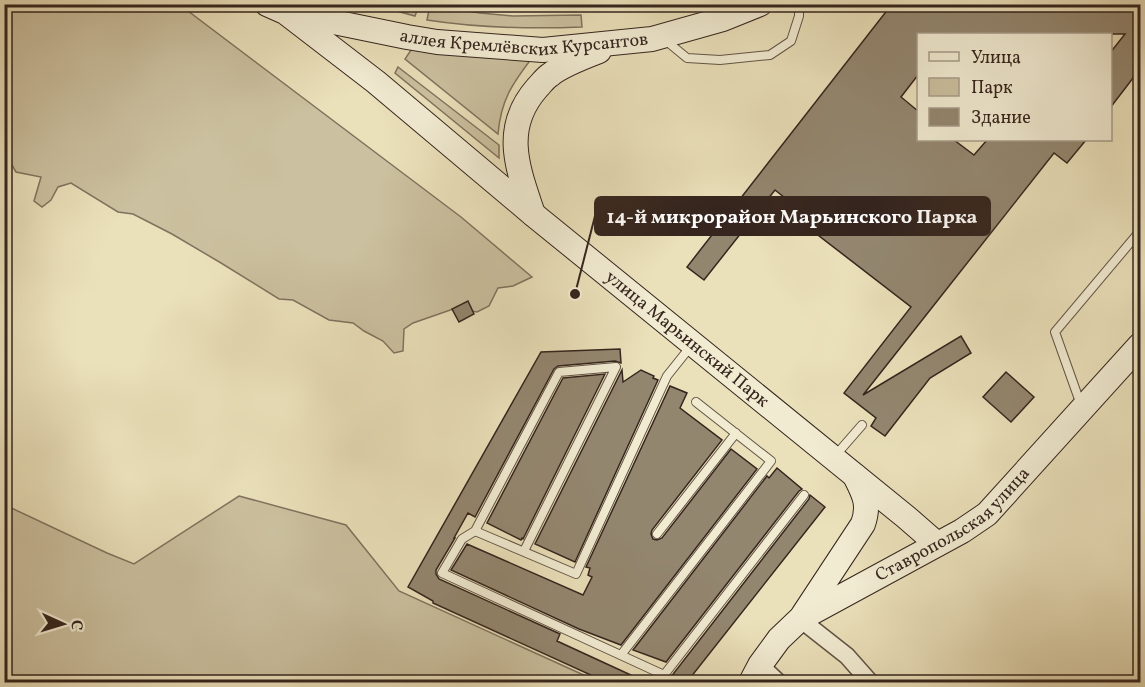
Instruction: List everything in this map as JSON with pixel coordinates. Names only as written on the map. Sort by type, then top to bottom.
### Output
[{"type":"street","name":"аллея Кремлёвских Курсантов","points":[[276,8],[437,42],[543,50],[618,43],[661,36],[723,19],[760,4]]},
{"type":"street","name":"улица Марьинский Парк","points":[[276,8],[376,82],[534,215],[937,544]]},
{"type":"street","points":[[534,215],[522,183],[516,154],[518,119],[531,96],[550,74],[585,56],[618,43]]},
{"type":"street","name":"Ставропольская улица","points":[[756,674],[779,639],[800,619],[962,531],[987,514],[1140,345]]},
{"type":"street","points":[[854,474],[865,497],[867,513],[864,524],[800,619],[847,656],[870,682]]},
{"type":"street","points":[[756,674],[778,682]]},
{"type":"lane","points":[[661,36],[687,58],[720,60],[770,55],[791,41],[799,16],[799,4]]},
{"type":"lane","points":[[1082,409],[1055,332],[1140,231]]},
{"type":"lane","points":[[475,531],[576,574],[667,376],[693,344]]},
{"type":"lane","points":[[524,552],[616,367],[559,372],[475,531],[462,538],[442,573],[664,675],[804,495]]},
{"type":"lane","points":[[621,655],[771,460],[696,402]]},
{"type":"lane","points":[[834,458],[862,424]]},
{"type":"lane","points":[[657,534],[736,433]]},
{"type":"green space","points":[[5,5],[180,5],[461,217],[532,277],[513,286],[498,288],[489,306],[477,312],[456,308],[413,323],[404,329],[403,351],[394,353],[383,341],[353,323],[329,320],[293,300],[279,299],[172,234],[133,214],[118,212],[71,183],[58,187],[51,200],[42,207],[34,201],[41,177],[16,172],[6,155]]},
{"type":"green space","points":[[374,5],[419,5],[415,16]]},
{"type":"green space","points":[[430,5],[513,16],[581,15],[582,27],[504,27],[427,20]]},
{"type":"green space","points":[[411,50],[532,58],[509,93],[502,111],[498,134],[405,59]]},
{"type":"green space","points":[[398,67],[499,145],[499,158],[395,73]]},
{"type":"green space","points":[[239,496],[346,525],[399,591],[599,682],[5,682],[5,505],[134,564]]},
{"type":"building","points":[[892,4],[1140,4],[1140,69],[1112,105],[1112,50],[1125,34],[917,33],[917,76],[901,97],[917,110],[917,141],[955,141],[974,155],[986,141],[1085,141],[1067,163],[1054,153],[863,395],[961,336],[971,353],[930,378],[885,436],[871,426],[876,418],[844,393],[911,307],[805,225],[810,218],[775,190],[704,280],[687,267]]},
{"type":"building","points":[[468,301],[474,314],[459,322],[452,309]]},
{"type":"building","points":[[620,349],[621,363],[615,361],[558,366],[554,369],[475,517],[468,513],[436,570],[436,574],[439,579],[560,634],[557,641],[646,682],[606,682],[433,603],[408,587],[541,352]]},
{"type":"building","points":[[622,370],[623,382],[641,370],[658,380],[575,562],[535,544]]},
{"type":"building","points":[[1006,372],[1034,397],[1011,422],[983,397]]},
{"type":"building","points":[[605,374],[523,539],[487,523],[563,378]]},
{"type":"building","points":[[670,386],[687,393],[680,408],[722,440],[652,530],[653,539],[662,538],[731,449],[757,469],[621,645],[579,629],[451,570],[467,544],[583,595],[592,577],[588,575],[590,568],[586,567]]},
{"type":"building","points":[[777,468],[802,489],[666,662],[633,650],[767,476],[769,478]]},
{"type":"building","points":[[810,495],[825,507],[687,682],[667,682],[809,499]]},
{"type":"place","name":"14-й микрорайон Марьинского Парка","points":[[575,294]]}]
